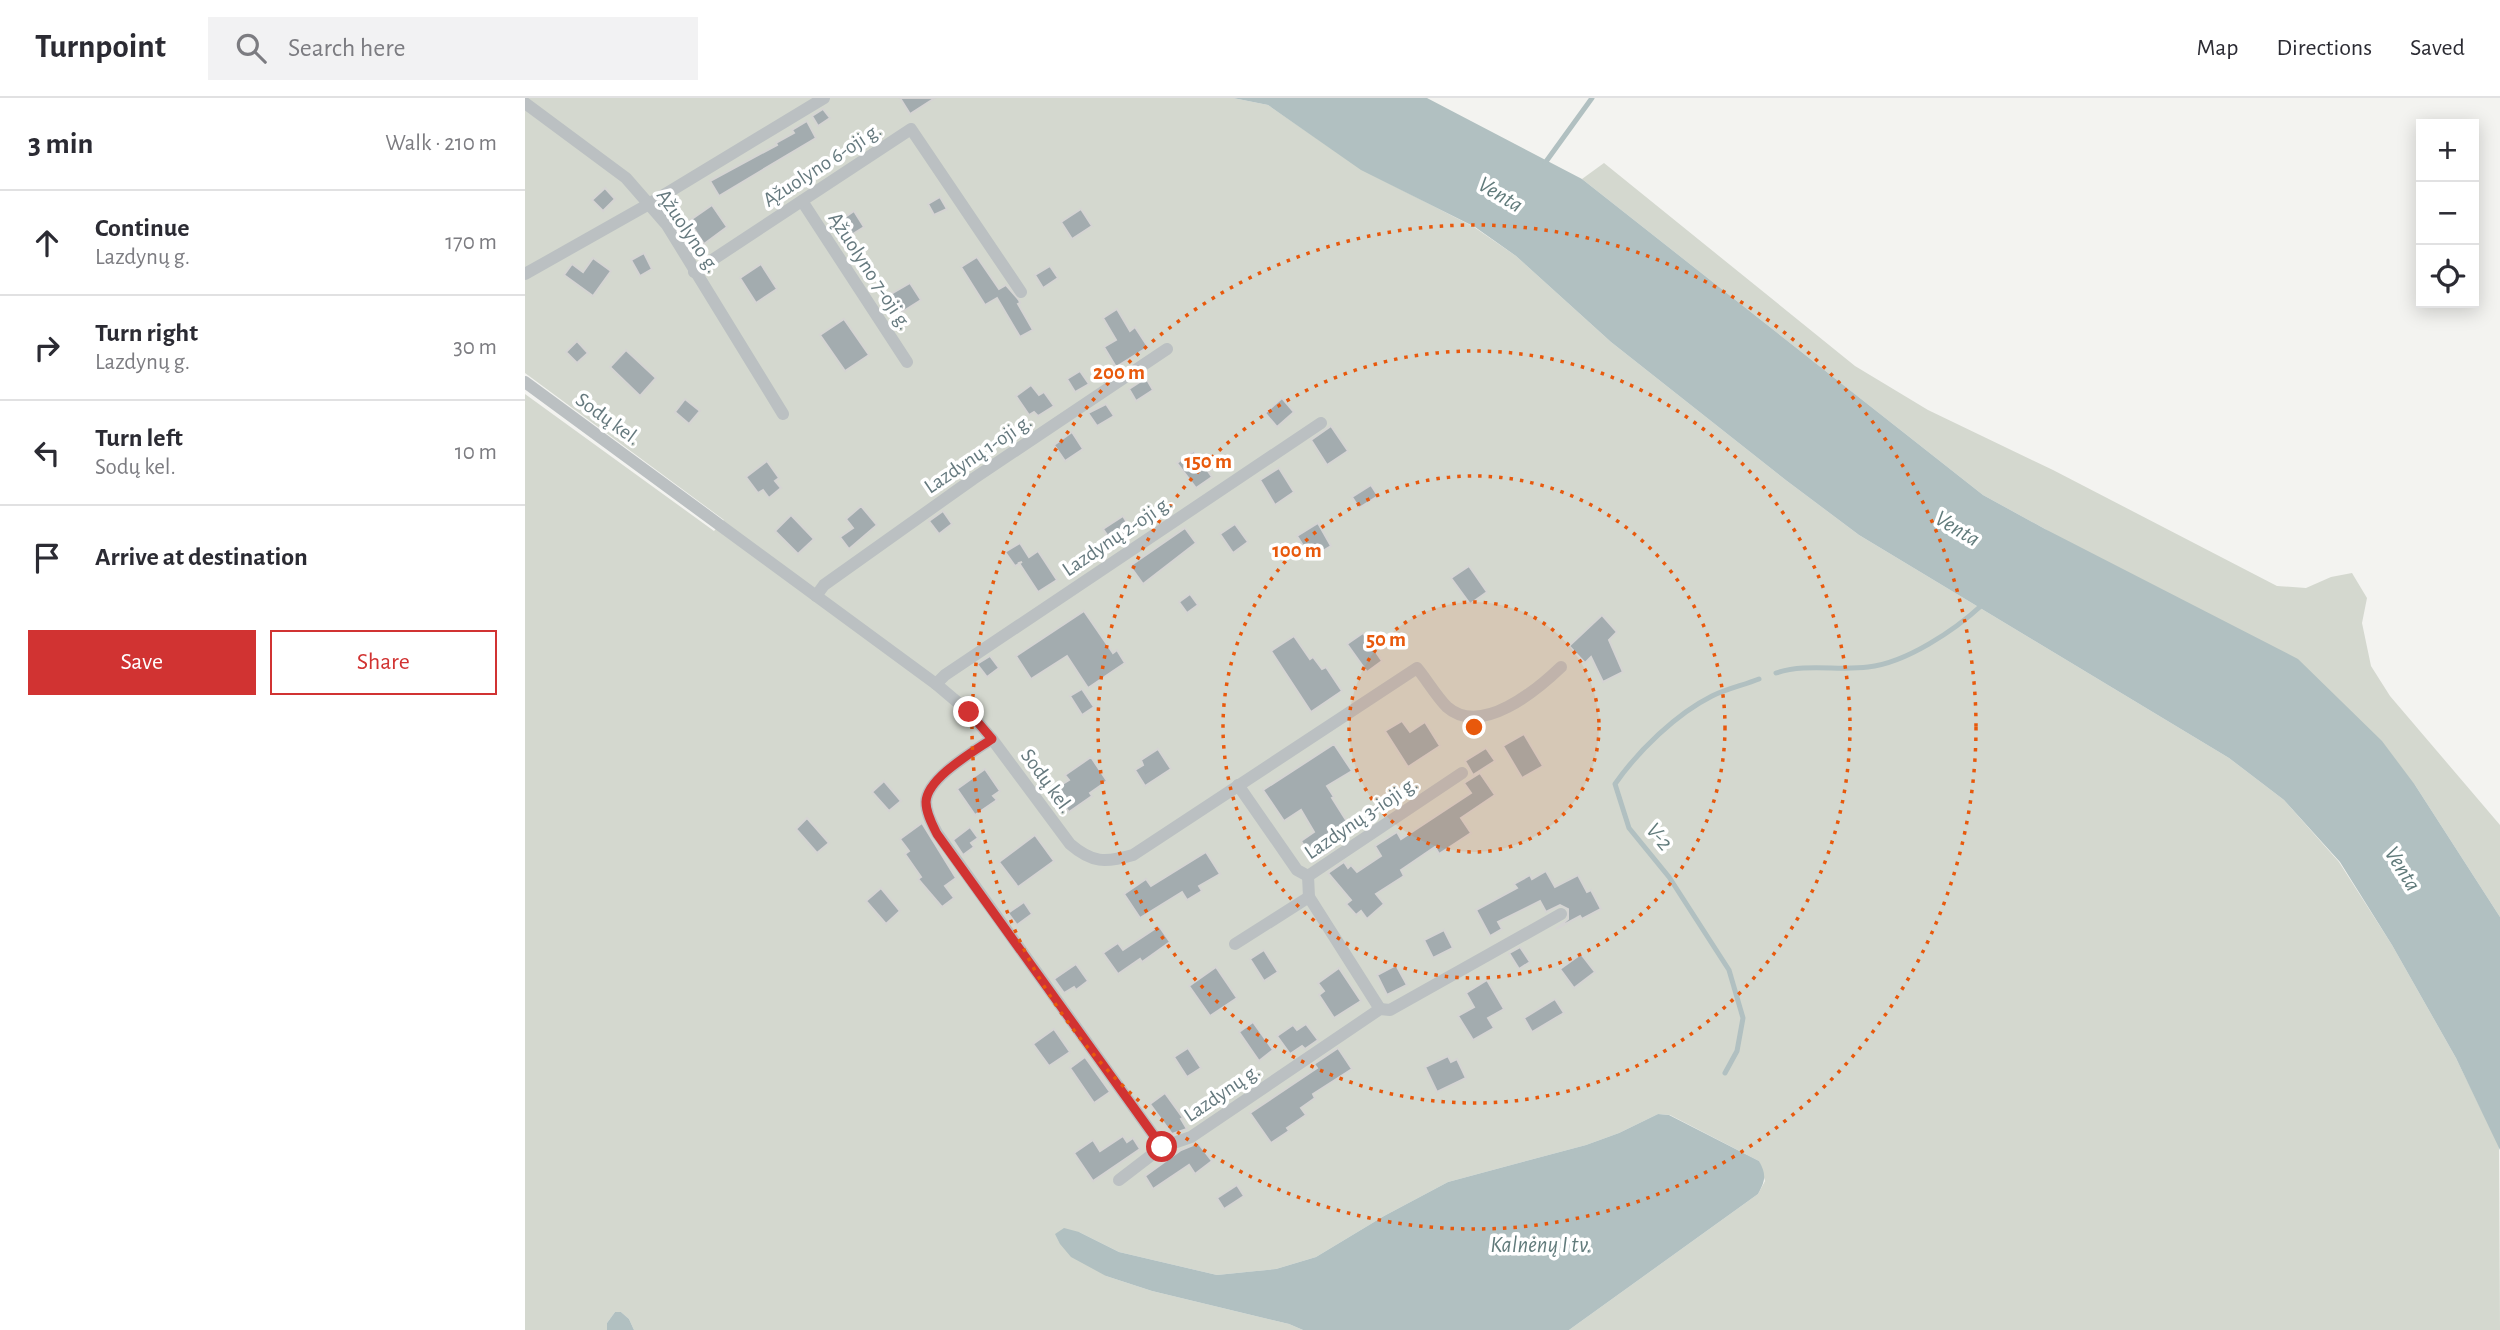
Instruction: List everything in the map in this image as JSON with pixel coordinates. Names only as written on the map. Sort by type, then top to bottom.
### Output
[{"type":"street","points":[[525,274],[649,204],[824,98]]},
{"type":"street","name":"Ąžuolyno g.","points":[[525,103],[626,178],[667,225],[783,414]]},
{"type":"street","name":"Ąžuolyno 6-oji g.","points":[[694,271],[911,129],[1021,292]]},
{"type":"street","name":"Ąžuolyno 7-oji g.","points":[[802,201],[907,362]]},
{"type":"street","name":"Lazdynų 1-oji g.","points":[[816,596],[824,586],[973,479],[1167,349]]},
{"type":"street","name":"Sodų kel.","points":[[525,382],[936,684],[969,712],[1070,844],[1085,857],[1114,861],[1133,855],[1417,668],[1448,707],[1462,716],[1478,717],[1497,712],[1526,696],[1561,667]]},
{"type":"street","name":"Lazdynų 2-oji g.","points":[[936,684],[945,674],[1321,423]]},
{"type":"street","points":[[992,739],[940,777],[929,789],[926,802],[929,815],[937,834],[1162,1147]]},
{"type":"street","name":"Lazdynų 3-ioji g.","points":[[1238,785],[1297,870],[1308,876],[1462,773]]},
{"type":"street","points":[[1308,876],[1309,897],[1380,1009]]},
{"type":"street","points":[[1234,944],[1309,897]]},
{"type":"street","name":"Lazdynų g.","points":[[1119,1180],[1162,1147],[1191,1137],[1380,1009],[1390,1010],[1561,914]]},
{"type":"shaded area","points":[[525,98],[1233,98],[1268,105],[1361,169],[1474,227],[1516,256],[1611,342],[1859,535],[2229,758],[2284,800],[2339,862],[2392,945],[2456,1058],[2499,1146],[2500,1330],[1569,1330],[1758,1194],[1765,1181],[1759,1161],[1670,1115],[1658,1114],[1586,1145],[1448,1182],[1316,1257],[1276,1269],[1217,1275],[1119,1252],[1079,1232],[1106,1276],[1152,1291],[1289,1324],[1303,1330],[634,1330],[629,1319],[621,1312],[615,1312],[607,1323],[607,1330],[525,1330],[525,394],[714,531],[724,520],[525,373]]},
{"type":"shaded area","points":[[1604,163],[1855,366],[1928,410],[2053,470],[2277,586],[2306,588],[2331,577],[2352,573],[2367,598],[2362,623],[2371,666],[2390,696],[2500,825],[2500,917],[2415,785],[2045,529],[1983,495],[1582,179]]},
{"type":"water","name":"Venta","points":[[1233,98],[1427,98],[1582,179],[1983,495],[2298,659],[2382,741],[2415,785],[2500,917],[2500,1150],[2456,1058],[2392,945],[2340,862],[2284,800],[2229,758],[1859,535],[1611,342],[1516,256],[1475,227],[1361,170],[1268,105]]},
{"type":"water","name":"Kalnėnų I tv.","points":[[1658,1114],[1669,1115],[1759,1161],[1764,1174],[1762,1185],[1758,1194],[1569,1330],[1303,1330],[1289,1324],[1152,1291],[1106,1276],[1071,1257],[1055,1234],[1064,1228],[1079,1232],[1119,1252],[1217,1275],[1276,1269],[1316,1257],[1448,1182],[1586,1145]]},
{"type":"water","points":[[615,1312],[621,1312],[629,1319],[634,1330],[607,1330],[607,1323]]},
{"type":"building","points":[[900,98],[935,98],[910,114]]},
{"type":"building","points":[[823,109],[830,118],[818,126],[812,116]]},
{"type":"building","points":[[807,121],[816,138],[719,196],[710,181],[777,145],[776,143],[794,133],[792,130]]},
{"type":"building","points":[[605,188],[615,199],[603,211],[592,200]]},
{"type":"building","points":[[940,197],[947,209],[934,215],[928,204]]},
{"type":"building","points":[[712,205],[727,227],[704,244],[689,221]]},
{"type":"building","points":[[1081,209],[1092,226],[1072,239],[1061,222]]},
{"type":"building","points":[[854,211],[864,227],[848,237],[838,222]]},
{"type":"building","points":[[644,253],[652,269],[640,276],[631,260]]},
{"type":"building","points":[[977,257],[999,289],[1006,285],[1019,300],[1018,304],[1033,330],[1020,337],[997,298],[985,305],[961,267]]},
{"type":"building","points":[[593,258],[611,271],[593,296],[564,275],[572,264],[583,272]]},
{"type":"building","points":[[761,264],[777,289],[756,303],[740,278]]},
{"type":"building","points":[[1050,266],[1058,278],[1043,288],[1035,275]]},
{"type":"building","points":[[910,283],[921,300],[902,312],[891,294]]},
{"type":"building","points":[[1117,309],[1130,331],[1135,327],[1148,347],[1116,367],[1104,347],[1116,340],[1103,318]]},
{"type":"building","points":[[844,319],[869,355],[845,371],[820,335]]},
{"type":"building","points":[[577,341],[588,353],[577,363],[566,352]]},
{"type":"building","points":[[626,350],[656,378],[640,396],[610,367]]},
{"type":"building","points":[[1080,371],[1089,384],[1075,392],[1067,379]]},
{"type":"building","points":[[1146,378],[1153,390],[1136,401],[1129,389]]},
{"type":"building","points":[[1031,385],[1039,395],[1044,392],[1054,406],[1038,416],[1034,412],[1029,415],[1016,396]]},
{"type":"building","points":[[1282,398],[1294,412],[1277,427],[1265,413]]},
{"type":"building","points":[[685,399],[700,411],[689,424],[675,412]]},
{"type":"building","points":[[1106,404],[1114,416],[1097,426],[1088,413]]},
{"type":"building","points":[[1331,426],[1348,451],[1327,465],[1311,440]]},
{"type":"building","points":[[1072,432],[1083,449],[1065,461],[1054,445]]},
{"type":"building","points":[[1194,451],[1212,477],[1196,488],[1177,463]]},
{"type":"building","points":[[767,461],[779,478],[775,481],[781,488],[769,498],[763,490],[758,493],[746,477]]},
{"type":"building","points":[[1279,468],[1294,492],[1275,505],[1260,480]]},
{"type":"building","points":[[1371,485],[1378,496],[1359,508],[1352,497]]},
{"type":"building","points":[[861,506],[877,525],[849,549],[840,537],[853,528],[846,519]]},
{"type":"building","points":[[943,511],[952,524],[939,534],[929,521]]},
{"type":"building","points":[[791,515],[814,539],[798,554],[775,531]]},
{"type":"building","points":[[1123,516],[1131,529],[1112,542],[1103,529]]},
{"type":"building","points":[[1318,523],[1331,546],[1311,558],[1297,536]]},
{"type":"building","points":[[1235,524],[1248,542],[1233,553],[1220,534]]},
{"type":"building","points":[[1185,528],[1196,543],[1143,584],[1130,566]]},
{"type":"building","points":[[1020,543],[1029,557],[1038,551],[1057,580],[1038,592],[1019,564],[1015,566],[1005,552]]},
{"type":"building","points":[[1469,566],[1487,592],[1470,604],[1451,578]]},
{"type":"building","points":[[1190,594],[1198,605],[1187,613],[1179,602]]},
{"type":"building","points":[[1084,611],[1113,653],[1117,650],[1125,663],[1088,688],[1067,656],[1031,679],[1016,656]]},
{"type":"building","points":[[1602,615],[1617,632],[1609,640],[1623,672],[1603,682],[1591,657],[1585,663],[1569,646]]},
{"type":"building","points":[[1363,633],[1382,661],[1367,672],[1347,644]]},
{"type":"building","points":[[1294,636],[1310,659],[1313,657],[1322,669],[1326,667],[1342,691],[1311,712],[1271,651]]},
{"type":"building","points":[[990,656],[999,668],[987,677],[977,664]]},
{"type":"building","points":[[1082,689],[1094,707],[1082,715],[1070,696]]},
{"type":"building","points":[[1402,721],[1410,732],[1425,722],[1440,746],[1408,767],[1385,731]]},
{"type":"building","points":[[1524,734],[1543,766],[1522,778],[1503,746]]},
{"type":"building","points":[[1334,744],[1352,771],[1327,786],[1351,828],[1330,841],[1334,848],[1314,861],[1301,841],[1314,832],[1301,810],[1284,821],[1263,790]]},
{"type":"building","points":[[1486,748],[1495,761],[1473,775],[1465,761]]},
{"type":"building","points":[[1158,749],[1171,769],[1145,786],[1135,770],[1143,765],[1141,760]]},
{"type":"building","points":[[1091,757],[1107,781],[1090,793],[1092,796],[1069,812],[1053,790],[1069,780],[1065,775]]},
{"type":"building","points":[[985,769],[1000,791],[993,796],[997,800],[975,815],[957,789]]},
{"type":"building","points":[[1480,773],[1495,795],[1461,818],[1471,833],[1439,854],[1435,847],[1401,870],[1404,876],[1376,894],[1384,904],[1367,919],[1361,911],[1356,915],[1346,904],[1351,900],[1328,873],[1344,862],[1348,868],[1351,865],[1357,872],[1381,856],[1375,846],[1397,832],[1401,839],[1471,793],[1464,783]]},
{"type":"building","points":[[884,781],[901,801],[889,811],[872,792]]},
{"type":"building","points":[[807,818],[829,843],[817,853],[796,829]]},
{"type":"building","points":[[922,823],[956,878],[945,886],[954,898],[942,907],[918,879],[921,877],[905,854],[909,851],[900,839]]},
{"type":"building","points":[[970,827],[978,838],[971,843],[974,847],[963,855],[953,840]]},
{"type":"building","points":[[1035,835],[1054,861],[1018,887],[999,862]]},
{"type":"building","points":[[1206,852],[1220,874],[1199,886],[1202,891],[1187,900],[1182,892],[1140,918],[1124,894],[1146,879],[1151,886]]},
{"type":"building","points":[[1546,871],[1555,887],[1578,875],[1587,892],[1591,890],[1601,909],[1582,919],[1580,916],[1556,929],[1568,919],[1568,909],[1560,905],[1546,912],[1540,901],[1498,922],[1502,929],[1490,936],[1476,910],[1517,888],[1514,884],[1530,875],[1532,879]]},
{"type":"building","points":[[881,888],[900,911],[886,924],[866,901]]},
{"type":"building","points":[[1024,902],[1032,914],[1017,925],[1008,913]]},
{"type":"building","points":[[1159,926],[1170,942],[1142,962],[1140,959],[1118,974],[1103,953],[1118,943],[1123,950]]},
{"type":"building","points":[[1444,930],[1453,948],[1433,958],[1424,940]]},
{"type":"building","points":[[1520,947],[1530,962],[1519,969],[1509,953]]},
{"type":"building","points":[[1264,950],[1278,972],[1264,981],[1250,959]]},
{"type":"building","points":[[1581,954],[1595,972],[1574,988],[1560,969]]},
{"type":"building","points":[[1076,964],[1088,981],[1076,990],[1074,987],[1064,993],[1054,979]]},
{"type":"building","points":[[1396,965],[1407,985],[1387,995],[1377,975]]},
{"type":"building","points":[[1216,967],[1237,998],[1210,1016],[1189,986]]},
{"type":"building","points":[[1339,968],[1361,1001],[1334,1018],[1319,995],[1324,991],[1318,983]]},
{"type":"building","points":[[1487,980],[1504,1009],[1488,1018],[1494,1028],[1473,1040],[1458,1016],[1474,1007],[1466,993]]},
{"type":"building","points":[[1555,999],[1564,1013],[1532,1032],[1524,1018]]},
{"type":"building","points":[[1253,1022],[1273,1050],[1259,1061],[1239,1032]]},
{"type":"building","points":[[1306,1024],[1318,1040],[1305,1049],[1302,1046],[1290,1054],[1277,1036],[1293,1025],[1297,1030]]},
{"type":"building","points":[[1054,1029],[1070,1052],[1049,1066],[1033,1044]]},
{"type":"building","points":[[1188,1048],[1201,1068],[1187,1077],[1174,1057]]},
{"type":"building","points":[[1338,1048],[1352,1069],[1313,1094],[1315,1098],[1301,1108],[1306,1115],[1271,1143],[1250,1113],[1317,1068],[1314,1064]]},
{"type":"building","points":[[1448,1056],[1451,1062],[1457,1059],[1466,1078],[1437,1092],[1425,1067]]},
{"type":"building","points":[[1085,1057],[1110,1092],[1094,1103],[1070,1068]]},
{"type":"building","points":[[1165,1093],[1183,1118],[1181,1119],[1187,1129],[1172,1134],[1150,1104]]},
{"type":"building","points":[[1123,1136],[1127,1142],[1133,1138],[1140,1149],[1093,1181],[1074,1153],[1093,1140],[1100,1151]]},
{"type":"building","points":[[1198,1143],[1212,1161],[1195,1174],[1189,1165],[1153,1189],[1145,1176],[1181,1150]]},
{"type":"building","points":[[1237,1185],[1244,1196],[1224,1209],[1217,1198]]},
{"type":"waterway","points":[[1545,163],[1592,98]]},
{"type":"waterway","name":"V-2","points":[[1776,673],[1799,668],[1857,668],[1883,664],[1929,644],[1982,605]]},
{"type":"waterway","name":"V-2","points":[[1725,1073],[1737,1051],[1743,1018],[1729,970],[1669,877],[1629,828],[1615,784],[1646,746],[1685,713],[1717,694],[1759,679]]},
{"type":"route","points":[[969,712],[992,739],[940,777],[929,789],[926,802],[937,834],[1162,1147]]}]
